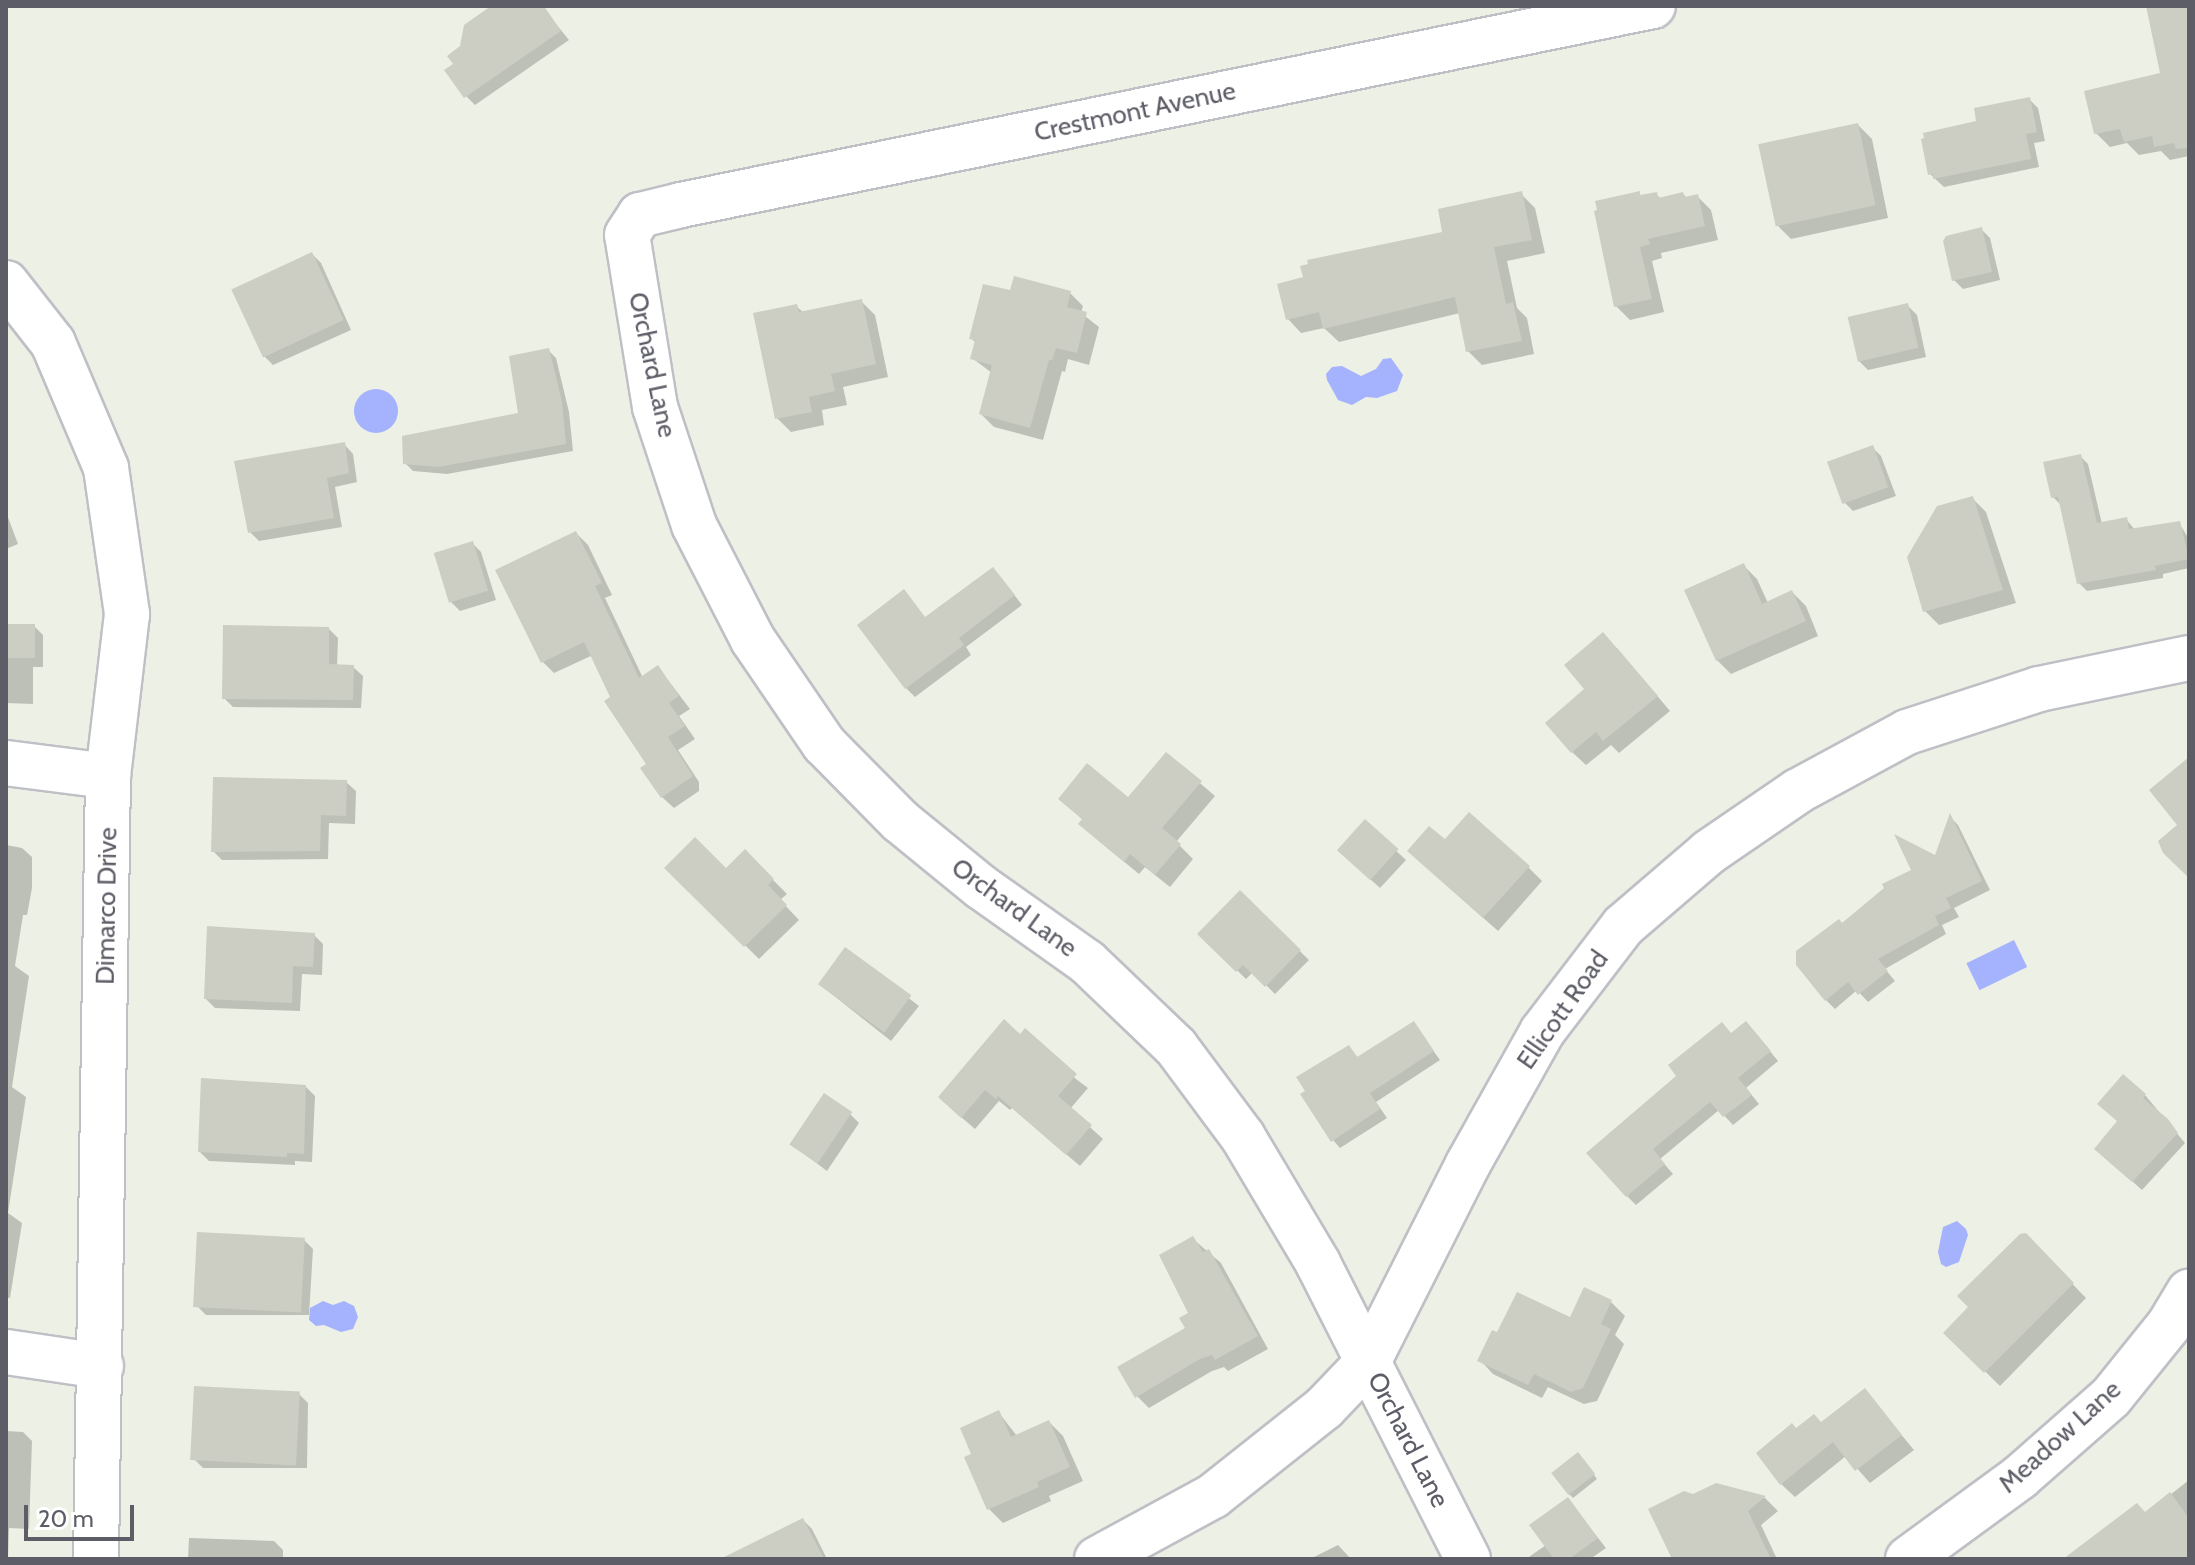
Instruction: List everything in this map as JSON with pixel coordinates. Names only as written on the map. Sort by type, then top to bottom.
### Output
[{"type":"street","name":"Crestmont Avenue","points":[[627,235],[640,215],[681,205],[1653,6]]},
{"type":"street","name":"Orchard Lane","points":[[627,235],[655,407],[694,525],[753,640],[824,744],[900,821],[981,887],[1087,962],[1176,1047],[1250,1150],[1318,1263],[1468,1559]]},
{"type":"street","name":"Dimarco Drive","points":[[6,283],[53,343],[106,468],[127,614],[108,776],[96,1559]]},
{"type":"street","name":"Ellicott Road","points":[[1097,1559],[1213,1496],[1324,1408],[1368,1362],[1468,1164],[1542,1032],[1623,926],[1709,852],[1798,791],[1907,732],[2039,689],[2189,658]]},
{"type":"street","points":[[6,763],[108,776]]},
{"type":"street","name":"Meadow Lane","points":[[1908,1559],[2020,1477],[2111,1397],[2169,1325],[2189,1292]]},
{"type":"street","points":[[6,1352],[101,1366]]},
{"type":"water","points":[[1391,358],[1403,375],[1397,391],[1377,398],[1366,397],[1352,405],[1338,400],[1327,380],[1326,374],[1332,367],[1342,366],[1361,376],[1376,369],[1383,359]]},
{"type":"water","points":[[376,389],[391,396],[398,411],[391,426],[376,433],[361,426],[354,411],[361,396]]},
{"type":"water","points":[[2014,940],[2027,967],[1980,990],[1966,963]]},
{"type":"water","points":[[1957,1221],[1968,1235],[1959,1262],[1946,1267],[1941,1264],[1938,1252],[1943,1227]]},
{"type":"water","points":[[323,1301],[333,1305],[344,1301],[354,1306],[358,1317],[353,1329],[341,1332],[324,1325],[316,1326],[309,1320],[310,1308]]},
{"type":"building","points":[[491,6],[544,6],[561,31],[464,98],[444,70],[453,64],[447,56],[460,46],[464,25]]},
{"type":"building","points":[[2146,6],[2189,6],[2189,148],[2176,149],[2174,143],[2154,147],[2152,136],[2124,142],[2120,129],[2094,134],[2084,91],[2160,73]]},
{"type":"building","points":[[2030,97],[2037,132],[2026,134],[2031,159],[1933,179],[1933,174],[1928,175],[1921,139],[1924,138],[1923,133],[1976,121],[1974,108]]},
{"type":"building","points":[[1858,123],[1875,205],[1776,226],[1758,144]]},
{"type":"building","points":[[1522,191],[1532,240],[1494,247],[1506,304],[1513,302],[1522,341],[1466,352],[1455,297],[1323,329],[1319,312],[1286,320],[1277,284],[1303,277],[1300,266],[1308,264],[1307,260],[1442,232],[1438,209]]},
{"type":"building","points":[[1640,191],[1640,195],[1657,192],[1658,198],[1683,192],[1685,197],[1698,194],[1705,226],[1648,239],[1650,244],[1640,247],[1652,299],[1614,307],[1594,211],[1597,210],[1595,201]]},
{"type":"building","points":[[1982,227],[1992,272],[1952,281],[1943,241],[1946,236]]},
{"type":"building","points":[[312,252],[344,320],[263,358],[231,290]]},
{"type":"building","points":[[1014,276],[1071,291],[1067,307],[1087,312],[1077,353],[1056,348],[1052,360],[1049,360],[1030,428],[979,414],[992,365],[970,359],[975,340],[969,339],[983,284],[1010,290]]},
{"type":"building","points":[[862,299],[876,364],[831,374],[835,391],[809,397],[812,412],[775,419],[753,313],[797,304],[799,312]]},
{"type":"building","points":[[1908,303],[1918,348],[1858,362],[1848,317]]},
{"type":"building","points":[[549,348],[562,402],[566,444],[438,467],[403,464],[402,436],[518,413],[509,356]]},
{"type":"building","points":[[345,442],[349,473],[327,478],[334,518],[248,533],[234,461]]},
{"type":"building","points":[[1873,445],[1888,487],[1842,504],[1827,462]]},
{"type":"building","points":[[2081,454],[2097,523],[2127,517],[2129,529],[2180,521],[2189,559],[2155,566],[2156,570],[2077,584],[2058,497],[2051,498],[2043,462]]},
{"type":"building","points":[[1973,496],[2003,590],[1923,612],[1907,557],[1937,506]]},
{"type":"building","points":[[576,531],[602,583],[595,586],[639,678],[658,665],[679,696],[669,703],[685,726],[668,737],[693,776],[661,798],[640,768],[646,764],[604,701],[610,697],[584,642],[541,663],[495,570]]},
{"type":"building","points":[[473,541],[488,591],[449,603],[434,553]]},
{"type":"building","points":[[1744,563],[1762,604],[1792,590],[1806,621],[1716,661],[1684,590]]},
{"type":"building","points":[[993,567],[1015,595],[959,638],[964,645],[905,689],[857,625],[904,589],[925,617]]},
{"type":"building","points":[[6,624],[35,624],[35,658],[6,658]]},
{"type":"building","points":[[223,625],[329,627],[329,664],[354,665],[353,700],[222,699]]},
{"type":"building","points":[[1603,632],[1658,696],[1603,741],[1596,732],[1571,753],[1545,723],[1584,689],[1564,665]]},
{"type":"building","points":[[1166,752],[1202,781],[1162,828],[1181,844],[1155,875],[1130,854],[1124,862],[1078,824],[1082,819],[1058,799],[1087,763],[1128,797]]},
{"type":"building","points":[[2189,757],[2189,878],[2163,853],[2158,841],[2177,825],[2149,790]]},
{"type":"building","points":[[213,777],[347,780],[346,816],[321,815],[320,851],[211,852]]},
{"type":"building","points":[[1469,812],[1530,866],[1483,918],[1407,851],[1429,826],[1445,839]]},
{"type":"building","points":[[1950,813],[1982,881],[1946,898],[1951,908],[1935,916],[1939,925],[1878,959],[1888,971],[1858,995],[1848,982],[1825,1001],[1796,965],[1796,951],[1839,919],[1842,923],[1884,888],[1882,884],[1911,870],[1894,834],[1935,855]]},
{"type":"building","points":[[1365,819],[1398,849],[1370,880],[1337,850]]},
{"type":"building","points":[[695,837],[726,868],[745,849],[774,879],[768,885],[787,905],[744,947],[664,868]]},
{"type":"building","points":[[1240,890],[1301,950],[1265,987],[1243,965],[1236,972],[1197,934]]},
{"type":"building","points":[[207,926],[315,933],[313,967],[293,966],[292,1003],[204,999]]},
{"type":"building","points":[[845,947],[911,995],[884,1032],[818,984]]},
{"type":"building","points":[[1004,1019],[1020,1034],[1025,1028],[1077,1074],[1058,1096],[1092,1125],[1066,1155],[998,1096],[996,1099],[985,1090],[961,1118],[938,1097]]},
{"type":"building","points":[[1414,1021],[1434,1051],[1370,1093],[1380,1109],[1331,1142],[1300,1094],[1305,1091],[1296,1077],[1349,1045],[1357,1057]]},
{"type":"building","points":[[1746,1021],[1771,1051],[1738,1078],[1752,1095],[1723,1117],[1710,1102],[1653,1149],[1665,1164],[1626,1197],[1586,1153],[1676,1076],[1668,1065],[1722,1022],[1731,1033]]},
{"type":"building","points":[[2123,1074],[2146,1094],[2143,1098],[2168,1119],[2178,1133],[2132,1182],[2094,1149],[2117,1121],[2097,1104]]},
{"type":"building","points":[[201,1078],[306,1085],[304,1154],[287,1153],[287,1157],[198,1152]]},
{"type":"building","points":[[824,1093],[852,1112],[818,1163],[789,1144]]},
{"type":"building","points":[[197,1232],[305,1238],[301,1313],[193,1307]]},
{"type":"building","points":[[2026,1233],[2074,1283],[1984,1373],[1943,1333],[1968,1307],[1957,1296],[2020,1234]]},
{"type":"building","points":[[1193,1236],[1203,1252],[1209,1249],[1258,1336],[1215,1360],[1212,1355],[1200,1359],[1135,1398],[1117,1367],[1185,1328],[1179,1318],[1188,1313],[1159,1255]]},
{"type":"building","points":[[1584,1287],[1612,1300],[1601,1324],[1611,1329],[1583,1388],[1571,1392],[1534,1374],[1528,1385],[1477,1361],[1492,1330],[1497,1332],[1517,1292],[1570,1317]]},
{"type":"building","points":[[194,1386],[300,1392],[296,1465],[190,1460]]},
{"type":"building","points":[[1865,1388],[1902,1435],[1855,1471],[1833,1442],[1780,1485],[1756,1453],[1792,1423],[1796,1428],[1814,1414],[1821,1422]]},
{"type":"building","points":[[999,1410],[1011,1437],[1049,1420],[1070,1467],[1037,1482],[1039,1487],[987,1510],[964,1457],[971,1454],[960,1428]]},
{"type":"building","points":[[1578,1452],[1595,1474],[1568,1495],[1551,1473]]},
{"type":"building","points":[[1716,1483],[1766,1496],[1748,1511],[1771,1559],[1672,1559],[1648,1509],[1684,1491],[1693,1494]]},
{"type":"building","points":[[2170,1492],[2189,1518],[2189,1559],[2063,1559],[2137,1503],[2145,1512]]},
{"type":"building","points":[[1568,1497],[1598,1538],[1569,1559],[1554,1559],[1529,1525]]},
{"type":"building","points":[[803,1518],[824,1559],[720,1559]]}]
